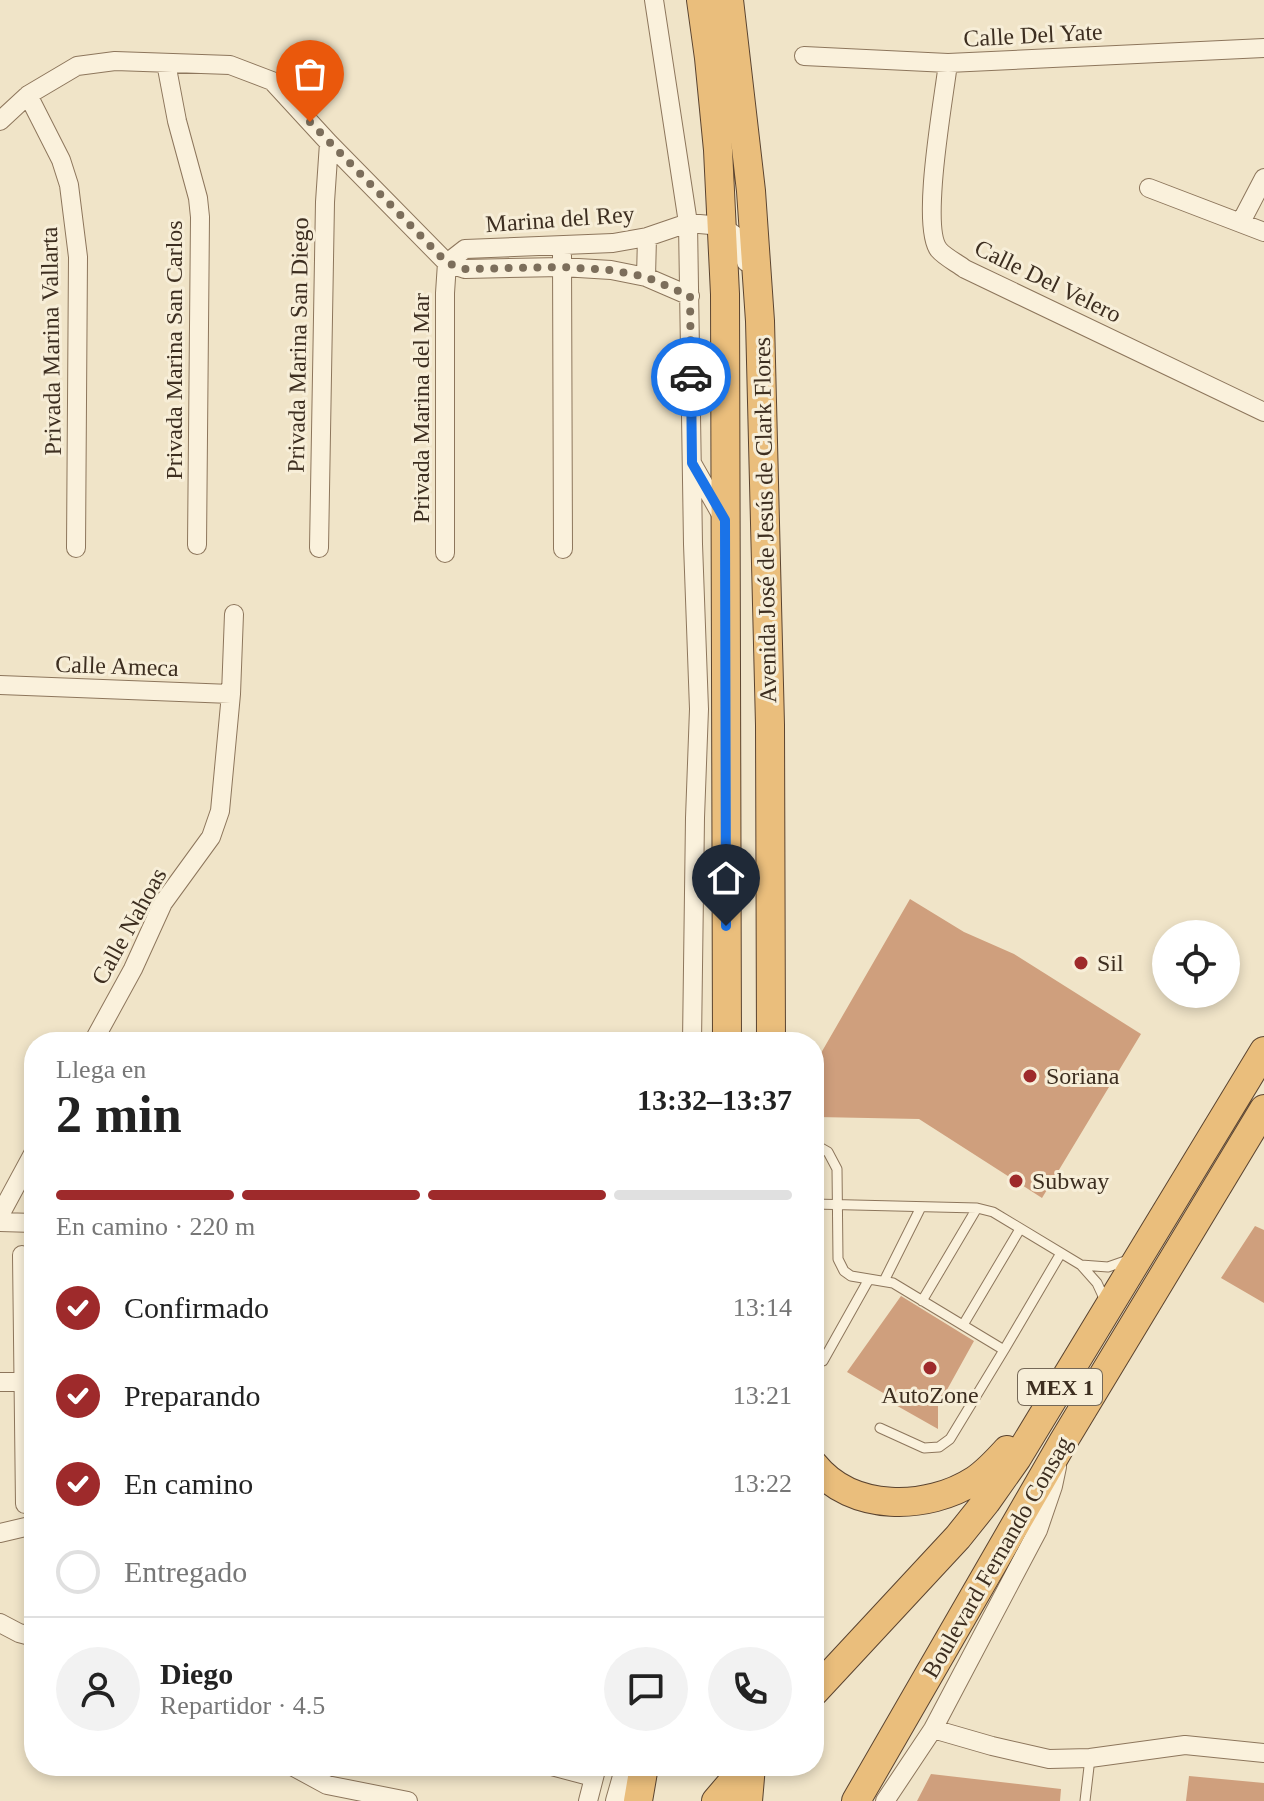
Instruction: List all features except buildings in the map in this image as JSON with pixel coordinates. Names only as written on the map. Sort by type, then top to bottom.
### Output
[{"type":"highway","points":[[701,0],[718,150],[725,294],[727,1032]]},
{"type":"highway","name":"Avenida José de Jesús de Clark Flores","points":[[729,0],[751,191],[760,321],[770,725],[771,1032]]},
{"type":"highway","points":[[718,150],[727,177],[751,191]]},
{"type":"highway","name":"Boulevard Fernando Consag","points":[[824,1681],[958,1537],[986,1502],[1044,1413],[1264,1051]]},
{"type":"highway","name":"Boulevard Fernando Consag","points":[[856,1801],[1063,1442],[1264,1109]]},
{"type":"highway","points":[[1203,1152],[1228,1169]]},
{"type":"highway","points":[[824,1476],[841,1488],[870,1498],[899,1503],[933,1499],[976,1480],[1044,1413]]},
{"type":"highway","points":[[638,1801],[642,1776]]},
{"type":"highway","points":[[730,1796],[742,1776]]},
{"type":"street","points":[[654,0],[688,223],[699,709],[692,1032]]},
{"type":"street","name":"Calle Del Yate","points":[[804,56],[948,63],[1264,48]]},
{"type":"street","points":[[0,121],[28,95],[77,66],[115,61],[230,65],[272,81],[447,263]]},
{"type":"street","name":"Privada Marina San Carlos","points":[[166,63],[200,217],[197,545]]},
{"type":"street","name":"Calle Del Velero","points":[[948,63],[931,201],[931,225],[938,249],[965,269],[1264,412]]},
{"type":"street","name":"Privada Marina Vallarta","points":[[28,95],[61,160],[69,185],[78,257],[76,548]]},
{"type":"street","name":"Privada Marina San Diego","points":[[319,548],[325,202],[329,143]]},
{"type":"street","points":[[1241,222],[1264,178]]},
{"type":"street","points":[[1149,188],[1264,232]]},
{"type":"street","points":[[688,223],[722,226],[741,240],[760,321]]},
{"type":"street","name":"Marina del Rey","points":[[447,263],[465,249],[613,243],[647,237],[688,223]]},
{"type":"street","points":[[646,277],[647,237]]},
{"type":"street","points":[[562,246],[563,549]]},
{"type":"street","name":"Marina del Rey","points":[[447,263],[465,269],[562,267],[611,270],[646,277],[690,296]]},
{"type":"street","name":"Privada Marina del Mar","points":[[445,553],[447,263]]},
{"type":"street","points":[[692,463],[725,520]]},
{"type":"street","name":"Calle Nahoas","points":[[98,1032],[133,969],[163,903],[211,837],[220,811],[231,694],[234,614]]},
{"type":"street","name":"Calle Ameca","points":[[0,685],[231,694]]},
{"type":"street","points":[[0,1215],[24,1171]]},
{"type":"street","points":[[0,1222],[24,1223]]},
{"type":"street","points":[[22,1255],[24,1443]]},
{"type":"street","points":[[0,1382],[23,1382]]},
{"type":"street","points":[[885,1801],[933,1729],[1038,1530],[1053,1486],[1063,1442]]},
{"type":"street","points":[[0,1533],[24,1527]]},
{"type":"street","points":[[0,1623],[24,1634]]},
{"type":"street","points":[[933,1729],[1049,1759],[1090,1758],[1185,1745],[1264,1753]]},
{"type":"street","points":[[310,1776],[327,1785],[408,1801]]},
{"type":"street","points":[[588,1801],[594,1776]]},
{"type":"street","points":[[617,1801],[624,1776]]},
{"type":"lane","points":[[824,1150],[837,1169],[838,1259],[844,1271],[851,1276],[893,1283],[1004,1350]]},
{"type":"lane","points":[[824,1204],[977,1208],[993,1212],[1081,1265],[1097,1283],[1103,1296],[1103,1314]]},
{"type":"lane","points":[[884,1281],[921,1207]]},
{"type":"lane","points":[[922,1301],[977,1208]]},
{"type":"lane","points":[[963,1325],[1020,1229]]},
{"type":"lane","points":[[1081,1265],[1098,1267],[1118,1264],[1137,1255],[1145,1246]]},
{"type":"lane","points":[[880,1428],[924,1448],[939,1447],[950,1439],[1061,1253]]},
{"type":"lane","points":[[824,1359],[869,1279]]},
{"type":"lane","points":[[1085,1801],[1090,1758]]},
{"type":"way so far","points":[[310,122],[447,263],[465,269],[562,267],[611,270],[646,277],[690,296],[691,377]]},
{"type":"place","name":"Sil","points":[[1081,963]]},
{"type":"place","name":"Soriana","points":[[1030,1076]]},
{"type":"place","name":"Subway","points":[[1016,1181]]},
{"type":"place","name":"AutoZone","points":[[930,1368]]},
{"type":"route","points":[[691,377],[692,463],[725,520],[726,926]]}]
